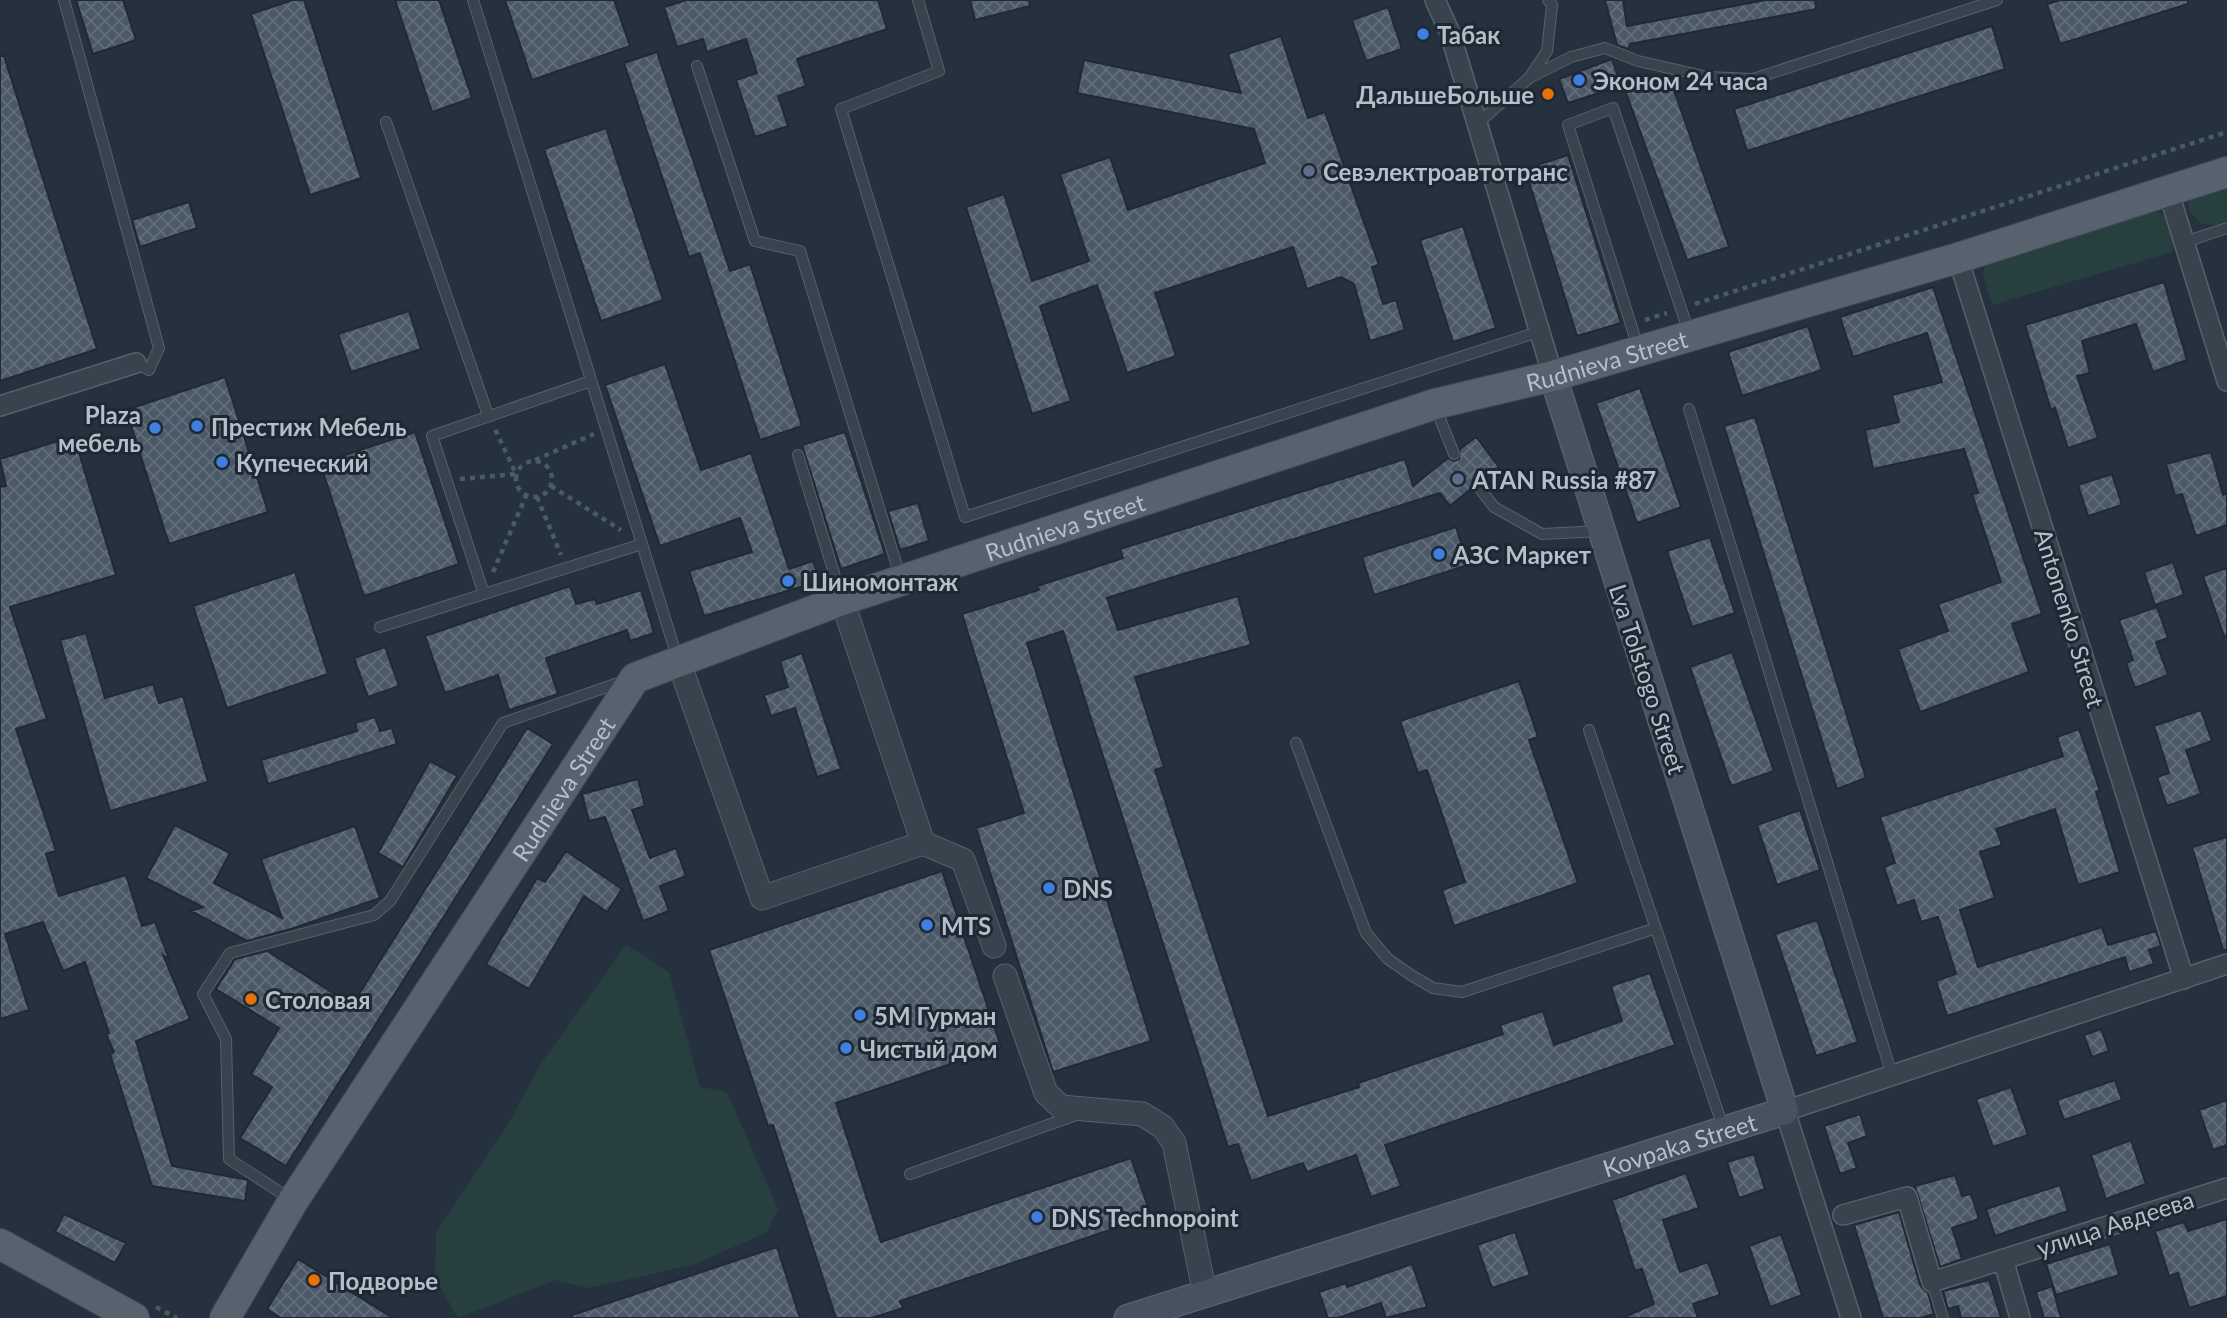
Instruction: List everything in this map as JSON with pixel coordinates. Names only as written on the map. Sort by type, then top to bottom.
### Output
[{"type":"main road","name":"Rudnieva Street","points":[[225,1318],[293,1201],[635,677],[842,600],[1435,404],[1553,376],[1635,338],[1685,322],[1958,258],[2227,172]]},
{"type":"main road","name":"Lva Tolstogo Street","points":[[1553,376],[1785,1111]]},
{"type":"main road","name":"Kovpaka Street","points":[[1128,1318],[1785,1111]]},
{"type":"main road","points":[[0,1244],[134,1318]]},
{"type":"street","name":"Lva Tolstogo Street","points":[[1435,0],[1450,33],[1475,125],[1553,376]]},
{"type":"street","points":[[2168,190],[2227,382]]},
{"type":"street","name":"Antonenko Street","points":[[1958,258],[2183,979]]},
{"type":"street","points":[[0,406],[136,363]]},
{"type":"street","points":[[842,600],[923,843]]},
{"type":"street","points":[[678,660],[762,898],[923,843],[963,860],[994,946]]},
{"type":"street","name":"Kovpaka Street","points":[[1785,1111],[2227,964]]},
{"type":"street","points":[[1005,976],[1046,1093],[1062,1107],[1142,1114],[1163,1127],[1174,1143],[1205,1294]]},
{"type":"street","name":"Lva Tolstogo Street","points":[[1785,1111],[1850,1318]]},
{"type":"street","name":"улица Авдеева","points":[[1932,1282],[2227,1188]]},
{"type":"street","points":[[1843,1215],[1906,1197],[1932,1282]]},
{"type":"street","points":[[2003,1259],[2020,1318]]},
{"type":"lane","points":[[64,0],[159,348],[149,370],[136,363]]},
{"type":"lane","points":[[473,0],[678,660]]},
{"type":"lane","points":[[918,0],[939,71],[841,109],[965,517],[1538,332]]},
{"type":"lane","points":[[1529,78],[1547,51],[1552,5],[1548,0]]},
{"type":"lane","points":[[1475,125],[1529,78],[1572,57],[1605,48],[1638,61],[1708,76],[1753,79],[1997,0]]},
{"type":"lane","points":[[698,66],[755,242],[800,251],[902,581]]},
{"type":"lane","points":[[1635,338],[1568,125],[1613,108],[1685,322]]},
{"type":"lane","points":[[386,122],[488,415]]},
{"type":"lane","points":[[2185,242],[2227,228]]},
{"type":"lane","points":[[484,594],[432,436],[591,381]]},
{"type":"lane","points":[[1435,404],[1454,454]]},
{"type":"lane","points":[[1689,409],[1892,1075]]},
{"type":"lane","points":[[798,455],[842,600]]},
{"type":"lane","points":[[1477,485],[1494,507],[1542,534],[1601,531]]},
{"type":"lane","points":[[380,627],[642,544]]},
{"type":"lane","points":[[293,1201],[229,1159],[226,1039],[203,994],[230,953],[373,915],[390,901],[503,723],[635,677]]},
{"type":"lane","points":[[1589,730],[1724,1130]]},
{"type":"lane","points":[[1296,743],[1366,933],[1388,960],[1433,988],[1462,992],[1656,928]]},
{"type":"lane","points":[[910,1174],[1086,1111]]},
{"type":"lane","points":[[1932,1282],[1942,1318]]},
{"type":"path","points":[[1635,338],[2227,132]]},
{"type":"path","points":[[488,415],[516,474],[517,487],[526,496],[537,498]]},
{"type":"path","points":[[516,474],[523,464],[606,429]]},
{"type":"path","points":[[531,461],[540,462],[549,469],[551,486]]},
{"type":"path","points":[[447,480],[516,474]]},
{"type":"path","points":[[551,486],[642,544]]},
{"type":"path","points":[[537,498],[551,486]]},
{"type":"path","points":[[484,594],[526,496]]},
{"type":"path","points":[[537,498],[566,568]]},
{"type":"green space","points":[[2227,178],[2227,221],[2216,225],[2202,224],[2190,212],[2188,202],[2192,193]]},
{"type":"green space","points":[[2149,208],[2167,217],[2175,244],[2172,252],[1992,305],[1983,274],[1986,261]]},
{"type":"green space","points":[[626,945],[669,972],[700,1087],[727,1092],[778,1209],[766,1233],[692,1265],[589,1288],[556,1280],[458,1318],[435,1278],[436,1232],[507,1126],[542,1062]]},
{"type":"building","points":[[76,0],[123,0],[136,40],[93,54]]},
{"type":"building","points":[[293,0],[304,0],[361,178],[310,195],[251,14]]},
{"type":"building","points":[[395,0],[439,0],[472,98],[432,112]]},
{"type":"building","points":[[505,0],[614,0],[630,46],[532,80]]},
{"type":"building","points":[[687,0],[878,0],[887,29],[797,59],[806,86],[778,96],[788,126],[755,137],[736,80],[757,73],[746,39],[707,52],[703,39],[677,47],[664,7]]},
{"type":"building","points":[[970,0],[1029,0],[1030,6],[975,20]]},
{"type":"building","points":[[1605,0],[1623,0],[1627,26],[1766,0],[1815,0],[1816,9],[1630,44],[1628,49],[1617,45]]},
{"type":"building","points":[[2061,0],[2188,0],[2188,4],[2060,44],[2047,4]]},
{"type":"building","points":[[1388,7],[1402,49],[1366,61],[1352,20]]},
{"type":"building","points":[[1992,26],[2005,69],[1747,151],[1734,109]]},
{"type":"building","points":[[1281,36],[1308,118],[1325,112],[1379,265],[1372,267],[1383,304],[1396,300],[1405,330],[1370,341],[1354,284],[1341,277],[1307,289],[1293,247],[1155,293],[1176,356],[1127,373],[1097,285],[1040,306],[1071,401],[1032,414],[966,207],[1004,194],[1032,281],[1089,261],[1060,174],[1110,157],[1128,210],[1265,163],[1254,129],[1077,93],[1084,60],[1241,93],[1228,54]]},
{"type":"building","points":[[657,52],[730,271],[750,264],[802,426],[760,440],[700,253],[689,257],[624,63]]},
{"type":"building","points":[[0,56],[4,56],[97,349],[0,381]]},
{"type":"building","points":[[1612,59],[1621,86],[1568,103],[1559,79]]},
{"type":"building","points":[[1665,75],[1669,76],[1729,247],[1687,260],[1625,90]]},
{"type":"building","points":[[606,128],[663,300],[601,321],[544,149]]},
{"type":"building","points":[[1568,155],[1621,323],[1577,336],[1525,169]]},
{"type":"building","points":[[189,202],[197,228],[140,247],[132,220]]},
{"type":"building","points":[[1463,226],[1496,328],[1453,342],[1420,240]]},
{"type":"building","points":[[2164,282],[2187,360],[2153,372],[2136,324],[2082,341],[2090,373],[2077,376],[2098,438],[2068,448],[2055,408],[2051,410],[2025,325]]},
{"type":"building","points":[[1933,287],[2042,614],[2012,624],[2029,672],[1920,712],[1898,649],[1948,631],[1938,604],[2001,582],[1972,494],[1978,493],[1964,449],[1873,469],[1865,430],[1899,422],[1892,395],[1942,382],[1927,333],[1853,357],[1840,317]]},
{"type":"building","points":[[409,311],[421,349],[351,372],[338,334]]},
{"type":"building","points":[[1808,326],[1822,370],[1742,396],[1728,352]]},
{"type":"building","points":[[665,364],[701,470],[751,453],[789,569],[813,561],[820,581],[704,616],[689,571],[752,552],[740,518],[660,546],[605,385]]},
{"type":"building","points":[[225,377],[268,512],[169,544],[126,410]]},
{"type":"building","points":[[1640,388],[1681,507],[1637,523],[1596,403]]},
{"type":"building","points":[[1755,417],[1866,778],[1837,789],[1724,426]]},
{"type":"building","points":[[415,432],[459,564],[364,596],[320,463]]},
{"type":"building","points":[[845,432],[885,554],[841,569],[802,445]]},
{"type":"building","points":[[74,436],[116,575],[10,607],[47,719],[16,729],[56,851],[46,854],[59,896],[126,875],[142,926],[155,922],[169,959],[163,955],[190,1019],[136,1041],[172,1166],[248,1180],[245,1201],[152,1186],[110,1054],[114,1052],[106,1034],[109,1033],[85,962],[63,971],[43,922],[5,934],[29,1010],[0,1019],[0,487],[6,486],[0,459]]},
{"type":"building","points":[[1476,437],[1499,467],[1483,480],[1473,479],[1471,489],[1450,506],[1440,493],[1107,598],[1118,630],[1238,596],[1251,645],[1135,677],[1164,767],[1155,770],[1268,1116],[1359,1087],[1358,1083],[1503,1034],[1500,1025],[1543,1011],[1554,1045],[1622,1021],[1611,986],[1650,973],[1675,1045],[1385,1145],[1401,1186],[1371,1197],[1356,1155],[1307,1172],[1303,1163],[1251,1181],[1238,1144],[1228,1147],[1063,631],[1027,643],[1151,1041],[1053,1072],[976,828],[1024,813],[962,614],[1039,590],[1037,586],[1123,558],[1120,549],[1405,459],[1413,486],[1448,458],[1454,461],[1459,459],[1460,449]]},
{"type":"building","points":[[2211,452],[2223,495],[2227,493],[2227,525],[2196,536],[2182,494],[2175,496],[2166,464]]},
{"type":"building","points":[[2112,474],[2122,505],[2088,516],[2078,485]]},
{"type":"building","points":[[918,503],[929,541],[900,550],[888,511]]},
{"type":"building","points":[[1456,527],[1468,565],[1374,595],[1362,557]]},
{"type":"building","points":[[1710,537],[1735,613],[1692,627],[1667,551]]},
{"type":"building","points":[[2173,562],[2184,595],[2155,605],[2144,572]]},
{"type":"building","points":[[2227,568],[2227,636],[2224,636],[2203,576]]},
{"type":"building","points":[[295,572],[328,674],[227,708],[193,606]]},
{"type":"building","points":[[570,586],[576,604],[595,599],[597,604],[641,590],[654,633],[630,641],[627,630],[546,658],[558,694],[509,710],[498,675],[445,693],[425,636]]},
{"type":"building","points":[[2157,607],[2168,638],[2156,642],[2168,675],[2135,688],[2126,663],[2133,660],[2119,620]]},
{"type":"building","points":[[86,633],[105,698],[153,684],[159,703],[183,696],[208,782],[110,811],[60,640]]},
{"type":"building","points":[[385,647],[399,686],[368,697],[354,658]]},
{"type":"building","points":[[1732,652],[1774,771],[1731,786],[1690,667]]},
{"type":"building","points":[[802,653],[841,769],[817,777],[795,708],[771,716],[764,695],[788,687],[780,661]]},
{"type":"building","points":[[1519,681],[1538,737],[1529,740],[1578,883],[1454,926],[1442,890],[1465,882],[1427,770],[1418,773],[1400,721]]},
{"type":"building","points":[[2201,710],[2212,741],[2186,750],[2201,794],[2167,806],[2157,777],[2169,773],[2154,726]]},
{"type":"building","points":[[375,717],[380,731],[392,728],[397,744],[268,784],[261,760],[357,731],[355,723]]},
{"type":"building","points":[[527,728],[553,744],[286,1166],[240,1138],[272,1087],[251,1074],[279,1028],[216,989],[235,959],[267,951],[352,1005]]},
{"type":"building","points":[[2079,729],[2100,791],[2096,792],[2120,872],[2078,885],[2055,809],[1996,829],[2002,845],[1980,852],[1995,898],[1960,910],[1978,967],[2102,927],[2108,945],[2156,931],[2161,946],[2149,950],[2154,964],[2129,972],[2125,957],[1947,1016],[1936,981],[1956,974],[1938,917],[1921,922],[1914,900],[1897,906],[1884,867],[1895,863],[1880,817],[2063,756],[2057,737]]},
{"type":"building","points":[[430,761],[457,776],[403,867],[378,853]]},
{"type":"building","points":[[638,779],[645,806],[632,810],[650,858],[676,848],[686,876],[660,886],[669,911],[643,921],[605,817],[589,821],[582,794]]},
{"type":"building","points":[[1800,810],[1820,870],[1777,885],[1757,825]]},
{"type":"building","points":[[175,825],[230,853],[214,883],[282,918],[261,859],[355,826],[380,898],[247,941],[191,911],[203,907],[146,878]]},
{"type":"building","points":[[2227,837],[2227,950],[2223,950],[2192,847]]},
{"type":"building","points":[[566,851],[622,889],[607,912],[584,896],[529,989],[486,964],[537,878],[545,882]]},
{"type":"building","name":"5М Гурман","points":[[942,871],[1001,1047],[836,1103],[881,1242],[1131,1158],[1151,1216],[900,1301],[903,1308],[872,1318],[836,1318],[773,1125],[768,1126],[709,950]]},
{"type":"building","points":[[1817,920],[1858,1042],[1816,1056],[1775,934]]},
{"type":"building","points":[[2101,1029],[2109,1051],[2092,1057],[2084,1035]]},
{"type":"building","points":[[2115,1080],[2122,1100],[2064,1120],[2057,1100]]},
{"type":"building","points":[[2011,1087],[2028,1135],[1993,1147],[1976,1099]]},
{"type":"building","points":[[2227,1100],[2227,1145],[2213,1150],[2199,1110]]},
{"type":"building","points":[[1860,1114],[1867,1136],[1848,1143],[1857,1168],[1840,1174],[1824,1126]]},
{"type":"building","points":[[2131,1140],[2146,1184],[2106,1199],[2091,1155]]},
{"type":"building","points":[[1754,1154],[1765,1189],[1739,1198],[1727,1162]]},
{"type":"building","points":[[1686,1173],[1699,1208],[1663,1220],[1680,1272],[1708,1262],[1720,1295],[1693,1304],[1698,1318],[1622,1318],[1654,1304],[1642,1269],[1635,1271],[1612,1200]]},
{"type":"building","points":[[1955,1175],[1962,1196],[1971,1194],[1979,1219],[1952,1228],[1962,1259],[1940,1267],[1915,1186]]},
{"type":"building","points":[[2060,1185],[2068,1211],[1995,1236],[1986,1209]]},
{"type":"building","points":[[1899,1212],[1920,1285],[1928,1293],[1934,1314],[1921,1318],[1883,1318],[1854,1225]]},
{"type":"building","points":[[64,1214],[126,1243],[115,1263],[55,1232]]},
{"type":"building","points":[[2227,1219],[2227,1296],[2189,1308],[2178,1273],[2169,1276],[2155,1231],[2184,1222],[2188,1231]]},
{"type":"building","points":[[1515,1232],[1530,1275],[1492,1288],[1477,1245]]},
{"type":"building","points":[[1781,1234],[1802,1295],[1770,1307],[1749,1246]]},
{"type":"building","points":[[2110,1244],[2119,1275],[2056,1295],[2046,1264]]},
{"type":"building","points":[[777,1247],[800,1318],[573,1318],[572,1315]]},
{"type":"building","points":[[298,1259],[393,1318],[281,1318],[267,1309]]},
{"type":"building","points":[[1412,1264],[1427,1307],[1386,1318],[1381,1303],[1338,1318],[1328,1318],[1319,1292],[1346,1283],[1347,1287]]},
{"type":"building","points":[[1989,1280],[2001,1318],[1961,1318],[1958,1306],[1948,1309],[1943,1291]]},
{"type":"building","points":[[2052,1286],[2061,1318],[2044,1318],[2036,1292]]},
{"type":"place","name":"Табак","points":[[1423,34]]},
{"type":"place","name":"Эконом 24 часа","points":[[1579,80]]},
{"type":"place","name":"ДальшеБольше","points":[[1548,94]]},
{"type":"place","name":"Севэлектроавтотранс","points":[[1309,171]]},
{"type":"place","name":"Престиж Мебель","points":[[197,426]]},
{"type":"place","name":"Plaza мебель","points":[[155,428]]},
{"type":"place","name":"Купеческий","points":[[222,462]]},
{"type":"place","name":"ATAN Russia #87","points":[[1458,479]]},
{"type":"place","name":"АЗС Маркет","points":[[1439,554]]},
{"type":"place","name":"Шиномонтаж","points":[[788,581]]},
{"type":"place","name":"DNS","points":[[1049,888]]},
{"type":"place","name":"MTS","points":[[927,925]]},
{"type":"place","name":"Столовая","points":[[251,999]]},
{"type":"place","name":"5М Гурман","points":[[860,1015]]},
{"type":"place","name":"Чистый дом","points":[[846,1048]]},
{"type":"place","name":"DNS Technopoint","points":[[1037,1217]]},
{"type":"place","name":"Подворье","points":[[314,1280]]}]
